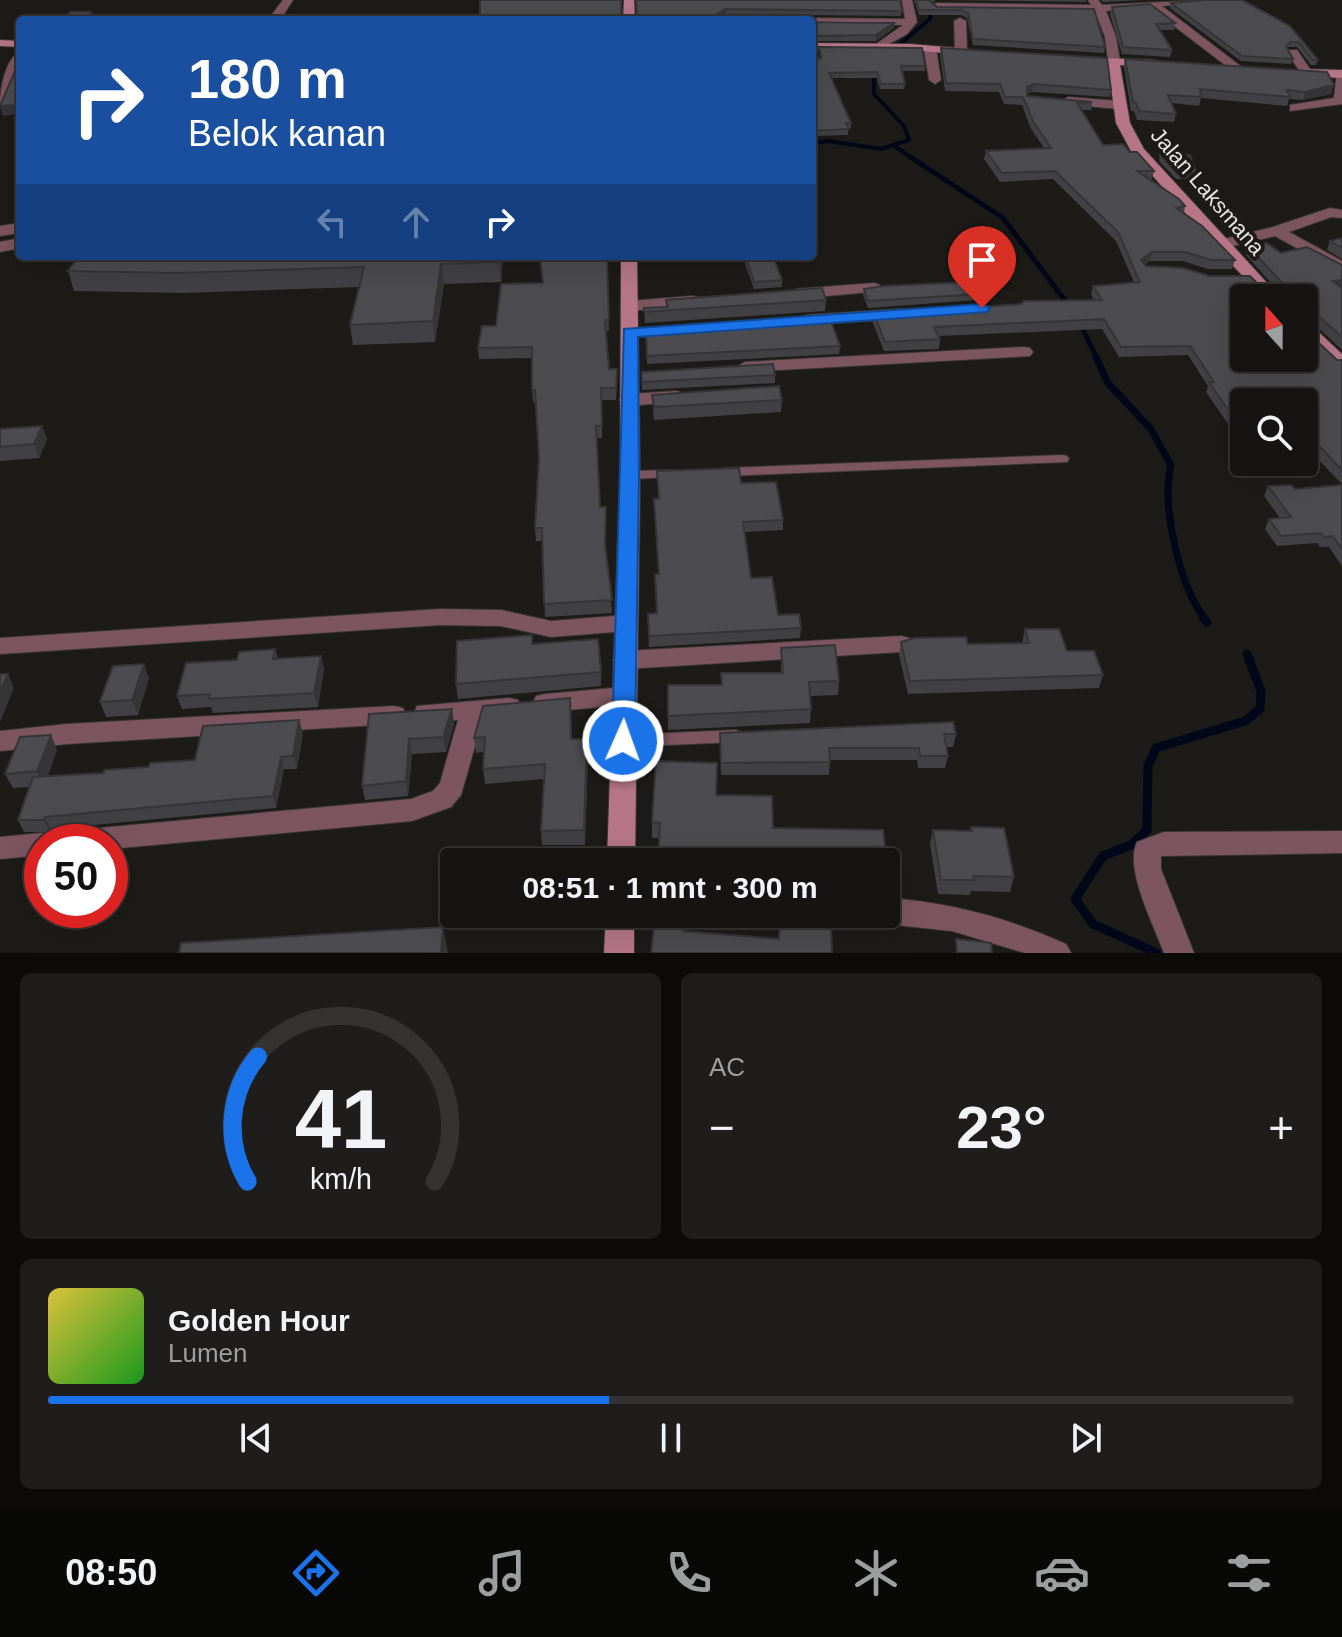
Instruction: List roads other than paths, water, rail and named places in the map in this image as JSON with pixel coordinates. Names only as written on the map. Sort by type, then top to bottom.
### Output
[{"type":"street","points":[[883,46],[911,22],[907,0]]},
{"type":"street","points":[[936,6],[1153,5],[1200,0]]},
{"type":"street","points":[[1096,4],[1114,46],[1114,61]]},
{"type":"street","points":[[1153,5],[1243,69],[1209,66]]},
{"type":"street","points":[[816,21],[911,22]]},
{"type":"street","points":[[960,21],[961,51]]},
{"type":"street","points":[[816,53],[883,46],[986,53]]},
{"type":"street","points":[[930,49],[935,80]]},
{"type":"street","points":[[1293,52],[1306,72]]},
{"type":"street","points":[[1063,58],[1159,64]]},
{"type":"street","name":"Jalan Laksmana","points":[[1114,61],[1123,123],[1138,151],[1220,244],[1244,277],[1254,284]]},
{"type":"street","points":[[0,101],[16,64]]},
{"type":"street","points":[[1285,71],[1341,74],[1340,101],[1295,108]]},
{"type":"street","points":[[1056,100],[1119,105]]},
{"type":"street","points":[[1220,244],[1277,231],[1330,212],[1342,214]]},
{"type":"street","points":[[1277,231],[1342,268]]},
{"type":"street","points":[[621,848],[630,475],[628,400],[637,372],[637,332],[629,306],[629,260]]},
{"type":"street","points":[[782,295],[874,288]]},
{"type":"street","points":[[629,306],[705,300]]},
{"type":"street","points":[[783,322],[921,313]]},
{"type":"street","points":[[1318,341],[1342,363]]},
{"type":"street","points":[[724,368],[1024,352]]},
{"type":"street","points":[[628,400],[691,396]]},
{"type":"street","points":[[0,646],[440,617],[501,618],[551,629],[627,623]]},
{"type":"street","points":[[625,660],[901,644]]},
{"type":"street","points":[[0,741],[67,734],[473,710],[625,696]]},
{"type":"street","points":[[128,836],[412,810],[442,799],[452,788],[473,710]]},
{"type":"street","points":[[1179,953],[1147,869],[1147,850],[1164,843],[1342,842]]},
{"type":"street","points":[[0,848],[24,846]]},
{"type":"street","points":[[900,912],[944,914],[1015,933],[1056,953]]},
{"type":"street","points":[[619,953],[620,928]]},
{"type":"lane","points":[[708,472],[1063,459]]},
{"type":"lane","points":[[630,475],[692,473]]},
{"type":"lane","points":[[623,741],[747,735]]},
{"type":"waterway","points":[[893,50],[931,18],[921,0]]},
{"type":"waterway","points":[[874,70],[874,94],[904,126],[909,140],[893,145]]},
{"type":"waterway","points":[[816,142],[828,141],[881,149],[893,145]]},
{"type":"waterway","points":[[893,145],[911,157]]},
{"type":"waterway","points":[[911,157],[1003,218],[1069,306]]},
{"type":"waterway","points":[[1080,323],[1097,359]]},
{"type":"waterway","points":[[1096,357],[1108,383],[1150,428],[1171,465],[1168,501],[1174,545],[1187,587],[1205,619]]},
{"type":"waterway","points":[[1203,617],[1207,622]]},
{"type":"waterway","points":[[1157,953],[1093,924],[1075,899],[1103,856],[1131,845],[1147,830],[1148,766],[1156,748],[1245,721],[1260,709],[1261,691],[1247,654]]}]
